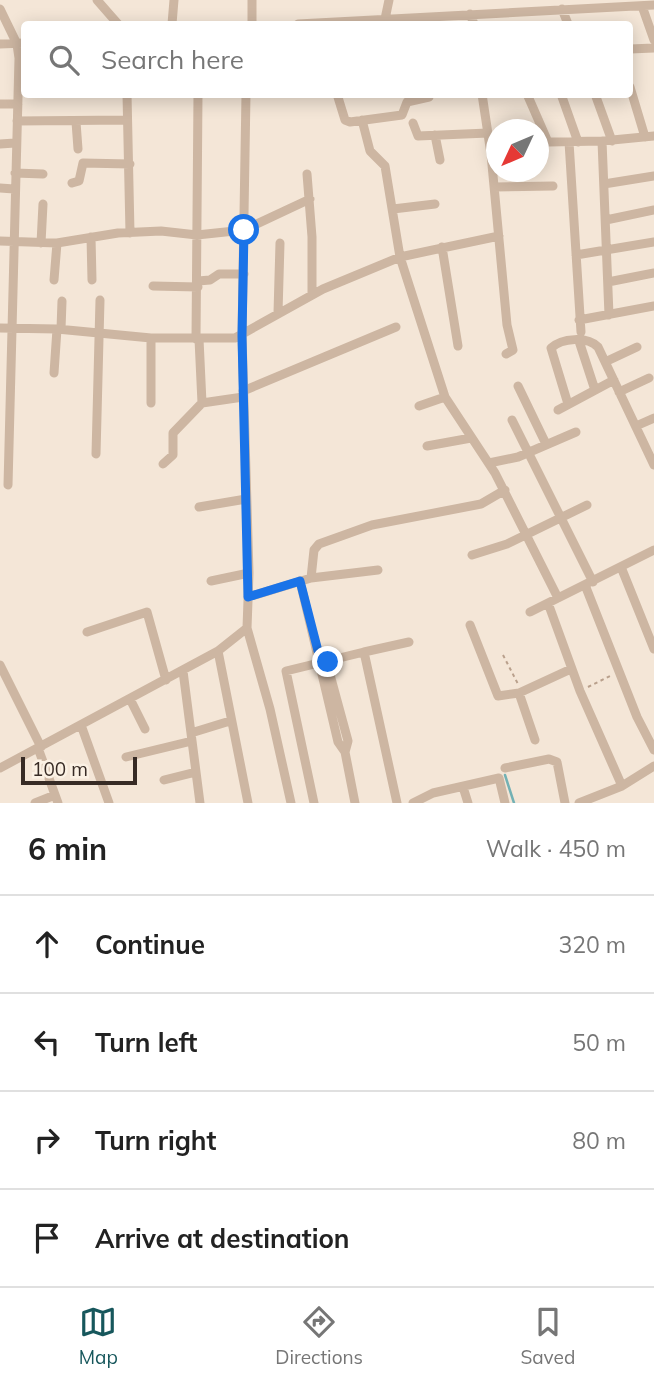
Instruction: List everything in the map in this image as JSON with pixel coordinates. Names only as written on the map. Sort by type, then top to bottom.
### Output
[{"type":"street","points":[[97,0],[115,21]]},
{"type":"street","points":[[172,21],[174,0]]},
{"type":"street","points":[[252,0],[252,21]]},
{"type":"street","points":[[384,19],[388,0]]},
{"type":"street","points":[[505,0],[506,12]]},
{"type":"street","points":[[642,5],[654,40]]},
{"type":"street","points":[[362,21],[654,5]]},
{"type":"street","points":[[0,9],[21,43],[15,143],[11,328],[5,354],[4,454],[8,485]]},
{"type":"street","points":[[562,9],[567,21]]},
{"type":"street","points":[[470,14],[473,21]]},
{"type":"street","points":[[457,15],[460,21]]},
{"type":"street","points":[[0,44],[21,43]]},
{"type":"street","points":[[633,49],[654,48]]},
{"type":"street","points":[[529,98],[546,140],[551,143],[649,136],[633,97]]},
{"type":"street","points":[[127,98],[130,233]]},
{"type":"street","points":[[198,98],[197,339],[202,403]]},
{"type":"street","points":[[246,98],[242,336],[249,573],[247,628],[270,709],[291,803]]},
{"type":"street","points":[[338,98],[345,120],[402,115],[407,102],[425,98]]},
{"type":"street","points":[[483,98],[486,120]]},
{"type":"street","points":[[562,98],[574,142],[580,336],[595,390]]},
{"type":"street","points":[[596,98],[607,141],[604,184],[609,315]]},
{"type":"street","points":[[0,104],[18,104]]},
{"type":"street","points":[[17,121],[127,120]]},
{"type":"street","points":[[362,120],[370,151],[385,166],[400,257],[445,397],[505,490],[558,598]]},
{"type":"street","points":[[76,122],[78,149]]},
{"type":"street","points":[[413,123],[418,136],[486,133]]},
{"type":"street","points":[[435,135],[440,160]]},
{"type":"street","points":[[0,144],[15,143]]},
{"type":"street","points":[[72,183],[80,180],[83,163],[130,164]]},
{"type":"street","points":[[15,173],[43,174]]},
{"type":"street","points":[[307,174],[312,295]]},
{"type":"street","points":[[604,184],[654,176]]},
{"type":"street","points":[[494,182],[507,325],[513,350],[506,354]]},
{"type":"street","points":[[494,187],[553,186]]},
{"type":"street","points":[[0,188],[15,189]]},
{"type":"street","points":[[0,241],[57,243],[130,233],[161,231],[197,235],[244,230],[310,199]]},
{"type":"street","points":[[41,243],[43,204]]},
{"type":"street","points":[[393,209],[435,204]]},
{"type":"street","points":[[606,219],[654,210]]},
{"type":"street","points":[[0,328],[59,329],[151,338],[242,336],[278,313],[357,273],[400,257],[499,236]]},
{"type":"street","points":[[91,237],[92,280]]},
{"type":"street","points":[[576,255],[654,242]]},
{"type":"street","points":[[54,280],[57,243]]},
{"type":"street","points":[[278,313],[280,243]]},
{"type":"street","points":[[442,247],[458,346]]},
{"type":"street","points":[[608,282],[654,273]]},
{"type":"street","points":[[153,286],[198,284],[219,274],[244,274]]},
{"type":"street","points":[[0,282],[13,282]]},
{"type":"street","points":[[96,454],[100,300]]},
{"type":"street","points":[[54,373],[62,301]]},
{"type":"street","points":[[579,320],[654,306]]},
{"type":"street","points":[[163,464],[173,456],[173,433],[202,403],[243,394],[396,327]]},
{"type":"street","points":[[568,404],[550,350],[555,344],[580,336],[594,344],[605,362],[652,454],[654,465]]},
{"type":"street","points":[[151,338],[151,403]]},
{"type":"street","points":[[605,362],[637,347]]},
{"type":"street","points":[[619,392],[649,378]]},
{"type":"street","points":[[558,410],[614,380]]},
{"type":"street","points":[[518,386],[546,444]]},
{"type":"street","points":[[419,406],[445,397]]},
{"type":"street","points":[[636,426],[654,418]]},
{"type":"street","points":[[512,420],[561,518],[589,583],[619,673],[654,750]]},
{"type":"street","points":[[489,463],[517,457],[527,450],[576,432]]},
{"type":"street","points":[[427,446],[471,438]]},
{"type":"street","points":[[312,578],[314,550],[319,544],[372,524],[481,505],[505,490]]},
{"type":"street","points":[[199,507],[246,499]]},
{"type":"street","points":[[472,555],[528,534],[587,505]]},
{"type":"street","points":[[530,612],[654,550]]},
{"type":"street","points":[[621,567],[654,649]]},
{"type":"street","points":[[248,597],[312,578],[378,570]]},
{"type":"street","points":[[211,581],[249,573]]},
{"type":"street","points":[[300,581],[335,708],[338,742],[345,752],[355,803]]},
{"type":"street","points":[[548,603],[571,669],[622,786]]},
{"type":"street","points":[[87,632],[147,612],[166,680]]},
{"type":"street","points":[[470,625],[496,694],[505,697],[571,669]]},
{"type":"street","points":[[0,768],[183,671],[218,651],[247,628]]},
{"type":"street","points":[[314,803],[286,671],[408,642]]},
{"type":"street","points":[[218,651],[248,803]]},
{"type":"street","points":[[364,652],[397,803]]},
{"type":"street","points":[[0,664],[39,747],[56,799],[35,803]]},
{"type":"street","points":[[183,671],[200,803]]},
{"type":"street","points":[[519,692],[535,740]]},
{"type":"street","points":[[130,699],[145,729]]},
{"type":"street","points":[[126,757],[230,722]]},
{"type":"street","points":[[81,725],[109,803]]},
{"type":"street","points":[[505,768],[549,759],[557,762],[565,803]]},
{"type":"street","points":[[579,803],[592,801],[654,766]]},
{"type":"street","points":[[164,780],[196,772]]},
{"type":"street","points":[[413,803],[499,778],[505,803]]},
{"type":"street","points":[[463,787],[468,803]]},
{"type":"path","points":[[503,655],[516,675],[519,692]]},
{"type":"path","points":[[580,691],[619,673]]},
{"type":"waterway","points":[[505,775],[514,803]]},
{"type":"route","points":[[244,230],[242,336],[248,597],[300,581],[318,651],[328,662]]}]
